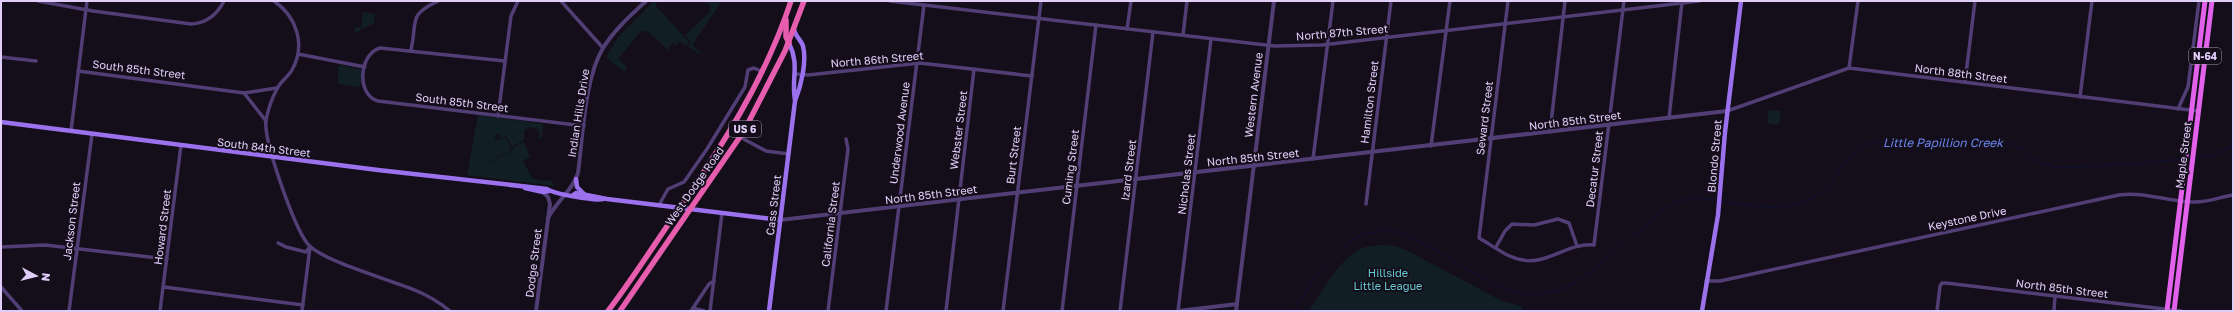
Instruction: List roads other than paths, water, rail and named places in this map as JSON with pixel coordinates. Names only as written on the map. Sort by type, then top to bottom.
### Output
[{"type":"highway","name":"West Dodge Road","points":[[608,311],[725,141],[763,72],[791,1]]},
{"type":"highway","name":"West Dodge Road","points":[[620,311],[740,137],[763,96],[789,43],[804,1]]},
{"type":"highway","points":[[787,14],[786,37],[789,43]]},
{"type":"main road","name":"Blondo Street","points":[[1702,311],[1718,215],[1741,1]]},
{"type":"main road","name":"Maple Street","points":[[2167,310],[2205,1]]},
{"type":"main road","name":"Maple Street","points":[[2174,310],[2212,1]]},
{"type":"main road","name":"Cass Street","points":[[769,311],[796,100],[802,75],[803,48],[794,29]]},
{"type":"main road","name":"Cass Street","points":[[789,43],[795,56],[794,90],[796,100]]},
{"type":"main road","name":"South 84th Street","points":[[1,122],[552,191]]},
{"type":"main road","points":[[576,179],[577,187],[584,194]]},
{"type":"main road","name":"South 84th Street","points":[[526,188],[528,190],[543,192],[552,191]]},
{"type":"main road","points":[[552,191],[597,200],[603,198]]},
{"type":"main road","points":[[573,195],[584,194],[603,198],[780,220]]},
{"type":"street","points":[[38,1],[86,10],[196,23],[212,17],[224,1]]},
{"type":"street","points":[[71,131],[87,1]]},
{"type":"street","points":[[274,1],[288,14],[294,23],[298,40],[298,54],[292,70],[277,88],[266,121],[272,157],[300,231],[310,247],[324,257],[426,295],[450,311]]},
{"type":"street","points":[[411,50],[417,15],[423,8],[438,1]]},
{"type":"street","points":[[498,116],[511,16],[518,1]]},
{"type":"street","points":[[561,1],[603,48]]},
{"type":"street","name":"Indian Hills Drive","points":[[576,179],[595,63],[603,48],[617,28],[646,1]]},
{"type":"street","name":"North 87th Street","points":[[890,1],[1269,45],[1327,44],[1699,1]]},
{"type":"street","name":"Burt Street","points":[[1003,311],[1041,1]]},
{"type":"street","points":[[1127,29],[1130,1]]},
{"type":"street","points":[[1183,35],[1187,1]]},
{"type":"street","name":"Western Avenue","points":[[1236,311],[1274,1]]},
{"type":"street","points":[[1313,160],[1332,1]]},
{"type":"street","name":"Hamilton Street","points":[[1366,204],[1391,1]]},
{"type":"street","points":[[1431,146],[1450,1]]},
{"type":"street","name":"Seward Street","points":[[1496,247],[1479,238],[1508,1]]},
{"type":"street","points":[[1550,132],[1566,1]]},
{"type":"street","name":"Decatur Street","points":[[1577,246],[1594,245],[1624,1]]},
{"type":"street","points":[[1850,68],[1858,1]]},
{"type":"street","points":[[1965,82],[1974,1]]},
{"type":"street","points":[[2080,97],[2092,1]]},
{"type":"street","points":[[2178,108],[2188,87],[2199,1]]},
{"type":"street","points":[[1669,118],[1682,2]]},
{"type":"street","name":"Underwood Avenue","points":[[886,311],[924,5]]},
{"type":"street","name":"Cuming Street","points":[[1062,311],[1096,25]]},
{"type":"street","name":"Izard Street","points":[[1120,311],[1154,32]]},
{"type":"street","name":"Nicholas Street","points":[[1178,311],[1211,39]]},
{"type":"street","points":[[298,54],[365,67],[369,55],[377,48],[411,50],[505,61]]},
{"type":"street","points":[[1,57],[36,61]]},
{"type":"street","name":"North 86th Street","points":[[795,74],[802,75],[917,63],[1032,76]]},
{"type":"street","name":"South 85th Street","points":[[365,67],[364,89],[369,96],[376,100],[584,126]]},
{"type":"street","points":[[659,205],[668,189],[683,183],[708,149],[745,87],[749,69],[754,68],[763,72]]},
{"type":"street","name":"North 88th Street","points":[[1728,111],[1850,68],[2198,111]]},
{"type":"street","name":"Webster Street","points":[[946,311],[974,69]]},
{"type":"street","name":"South 85th Street","points":[[78,71],[244,93],[277,88]]},
{"type":"street","points":[[244,93],[266,121]]},
{"type":"street","name":"North 85th Street","points":[[780,220],[1313,160],[1728,111]]},
{"type":"street","name":"Jackson Street","points":[[69,311],[92,134]]},
{"type":"street","points":[[740,137],[766,151],[789,154]]},
{"type":"street","name":"California Street","points":[[828,311],[848,146],[846,139]]},
{"type":"street","name":"Howard Street","points":[[160,311],[181,145]]},
{"type":"street","points":[[564,193],[576,179]]},
{"type":"street","name":"Dodge Street","points":[[536,311],[550,200],[543,192]]},
{"type":"street","name":"Dodge Street","points":[[548,218],[564,193]]},
{"type":"street","name":"Keystone Drive","points":[[1706,281],[1720,281],[2119,194],[2140,194],[2188,202],[2200,202],[2233,195]]},
{"type":"street","points":[[710,311],[722,213]]},
{"type":"street","points":[[1558,219],[1569,223],[1577,246],[1532,261],[1518,259],[1496,247],[1505,231],[1512,224],[1534,225],[1558,219]]},
{"type":"street","points":[[278,243],[286,247],[306,252],[310,247]]},
{"type":"street","points":[[1,247],[45,246],[77,248],[167,259]]},
{"type":"street","points":[[302,311],[310,247]]},
{"type":"street","points":[[371,280],[373,274]]},
{"type":"street","points":[[704,311],[692,309],[709,284],[714,281]]},
{"type":"street","name":"North 85th Street","points":[[1937,311],[1942,284],[2181,311]]},
{"type":"street","points":[[164,287],[303,305]]},
{"type":"street","points":[[1,288],[22,311]]},
{"type":"street","points":[[2054,311],[2055,296]]},
{"type":"street","points":[[1178,311],[1237,304]]},
{"type":"waterway","name":"Little Papillion Creek","points":[[1720,201],[1763,207],[1777,207],[1804,201],[1816,195],[1828,186],[1859,147],[1873,142],[2009,143],[2023,149],[2033,159],[2057,168],[2132,164],[2183,159]]},
{"type":"waterway","name":"Little Papillion Creek","points":[[2194,158],[2215,155],[2233,145]]},
{"type":"waterway","name":"Little Papillion Creek","points":[[1294,311],[1325,264],[1335,254],[1345,245],[1357,238],[1381,229],[1394,231],[1418,241],[1500,287],[1533,295],[1555,291],[1578,281],[1597,267],[1667,207],[1684,200],[1700,198],[1717,200]]},
{"type":"park label","name":"Hillside Little League","points":[[1388,278]]}]
